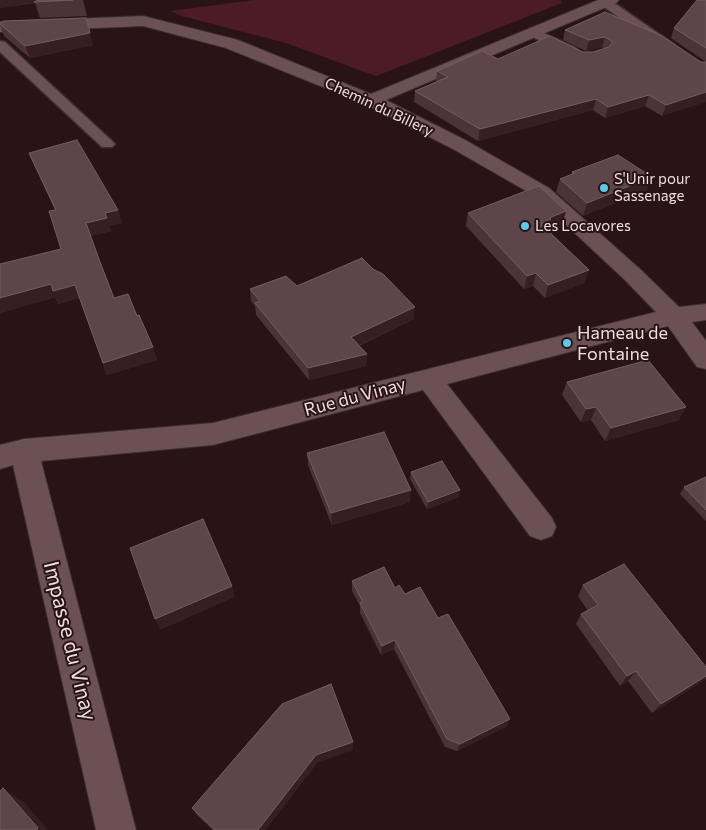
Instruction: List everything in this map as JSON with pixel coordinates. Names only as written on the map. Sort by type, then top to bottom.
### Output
[{"type":"street","points":[[371,100],[601,2]]},
{"type":"street","points":[[132,7],[143,22]]},
{"type":"street","name":"Chemin du Billery","points":[[0,27],[143,22],[232,44],[371,100],[460,145],[542,192],[633,275],[674,316],[706,360]]},
{"type":"street","name":"Rue du Vinay","points":[[12,454],[213,434],[674,316],[706,312]]},
{"type":"street","points":[[428,378],[541,527]]},
{"type":"street","name":"Impasse du Vinay","points":[[12,454],[116,830]]},
{"type":"lane","points":[[601,2],[679,51]]},
{"type":"lane","points":[[533,32],[585,58]]},
{"type":"lane","points":[[0,45],[107,144]]},
{"type":"shaded area","points":[[254,0],[561,0],[562,3],[376,76],[286,43],[182,16],[170,11]]},
{"type":"building","points":[[38,0],[73,0],[34,2]]},
{"type":"building","points":[[697,0],[706,0],[706,48],[674,28]]},
{"type":"building","points":[[605,12],[662,36],[701,62],[706,62],[706,92],[666,105],[649,95],[608,107],[596,99],[480,129],[415,91],[448,77],[437,71],[482,51],[498,59],[550,36],[583,52],[593,52],[609,47],[613,42],[605,37],[589,40],[565,30]]},
{"type":"building","points":[[86,18],[90,33],[25,46],[0,24],[4,21]]},
{"type":"building","points":[[77,140],[118,210],[105,213],[107,218],[86,223],[100,262],[114,298],[128,294],[153,347],[103,363],[75,285],[53,291],[51,284],[0,298],[0,264],[61,249],[49,211],[56,210],[29,153]]},
{"type":"building","points":[[618,155],[652,177],[587,203],[560,179],[575,173],[572,172]]},
{"type":"building","points":[[539,186],[566,211],[549,218],[551,219],[541,224],[589,270],[548,285],[536,273],[527,276],[468,213]]},
{"type":"building","points":[[362,258],[373,269],[383,274],[415,307],[351,337],[367,354],[308,368],[255,303],[260,301],[250,289],[286,276],[297,286]]},
{"type":"building","points":[[648,360],[686,407],[611,428],[596,407],[586,409],[567,382]]},
{"type":"building","points":[[384,432],[411,490],[331,513],[307,453]]},
{"type":"building","points":[[442,461],[460,490],[428,502],[411,472]]},
{"type":"building","points":[[706,477],[706,510],[684,487]]},
{"type":"building","points":[[203,519],[232,586],[155,619],[130,548]]},
{"type":"building","points":[[624,564],[706,667],[706,676],[661,704],[636,671],[627,676],[581,614],[598,605],[583,585]]},
{"type":"building","points":[[384,567],[395,588],[399,585],[405,594],[420,587],[438,618],[448,614],[510,719],[460,744],[447,739],[395,640],[382,646],[360,603],[363,602],[352,581]]},
{"type":"building","points":[[331,684],[353,742],[316,755],[258,830],[215,830],[192,808],[282,704]]},
{"type":"building","points":[[3,788],[38,828],[36,830],[0,830],[0,791]]},
{"type":"place","name":"S'Unir pour Sassenage","points":[[604,188]]},
{"type":"place","name":"Les Locavores","points":[[525,226]]},
{"type":"place","name":"Hameau de Fontaine","points":[[567,343]]}]
